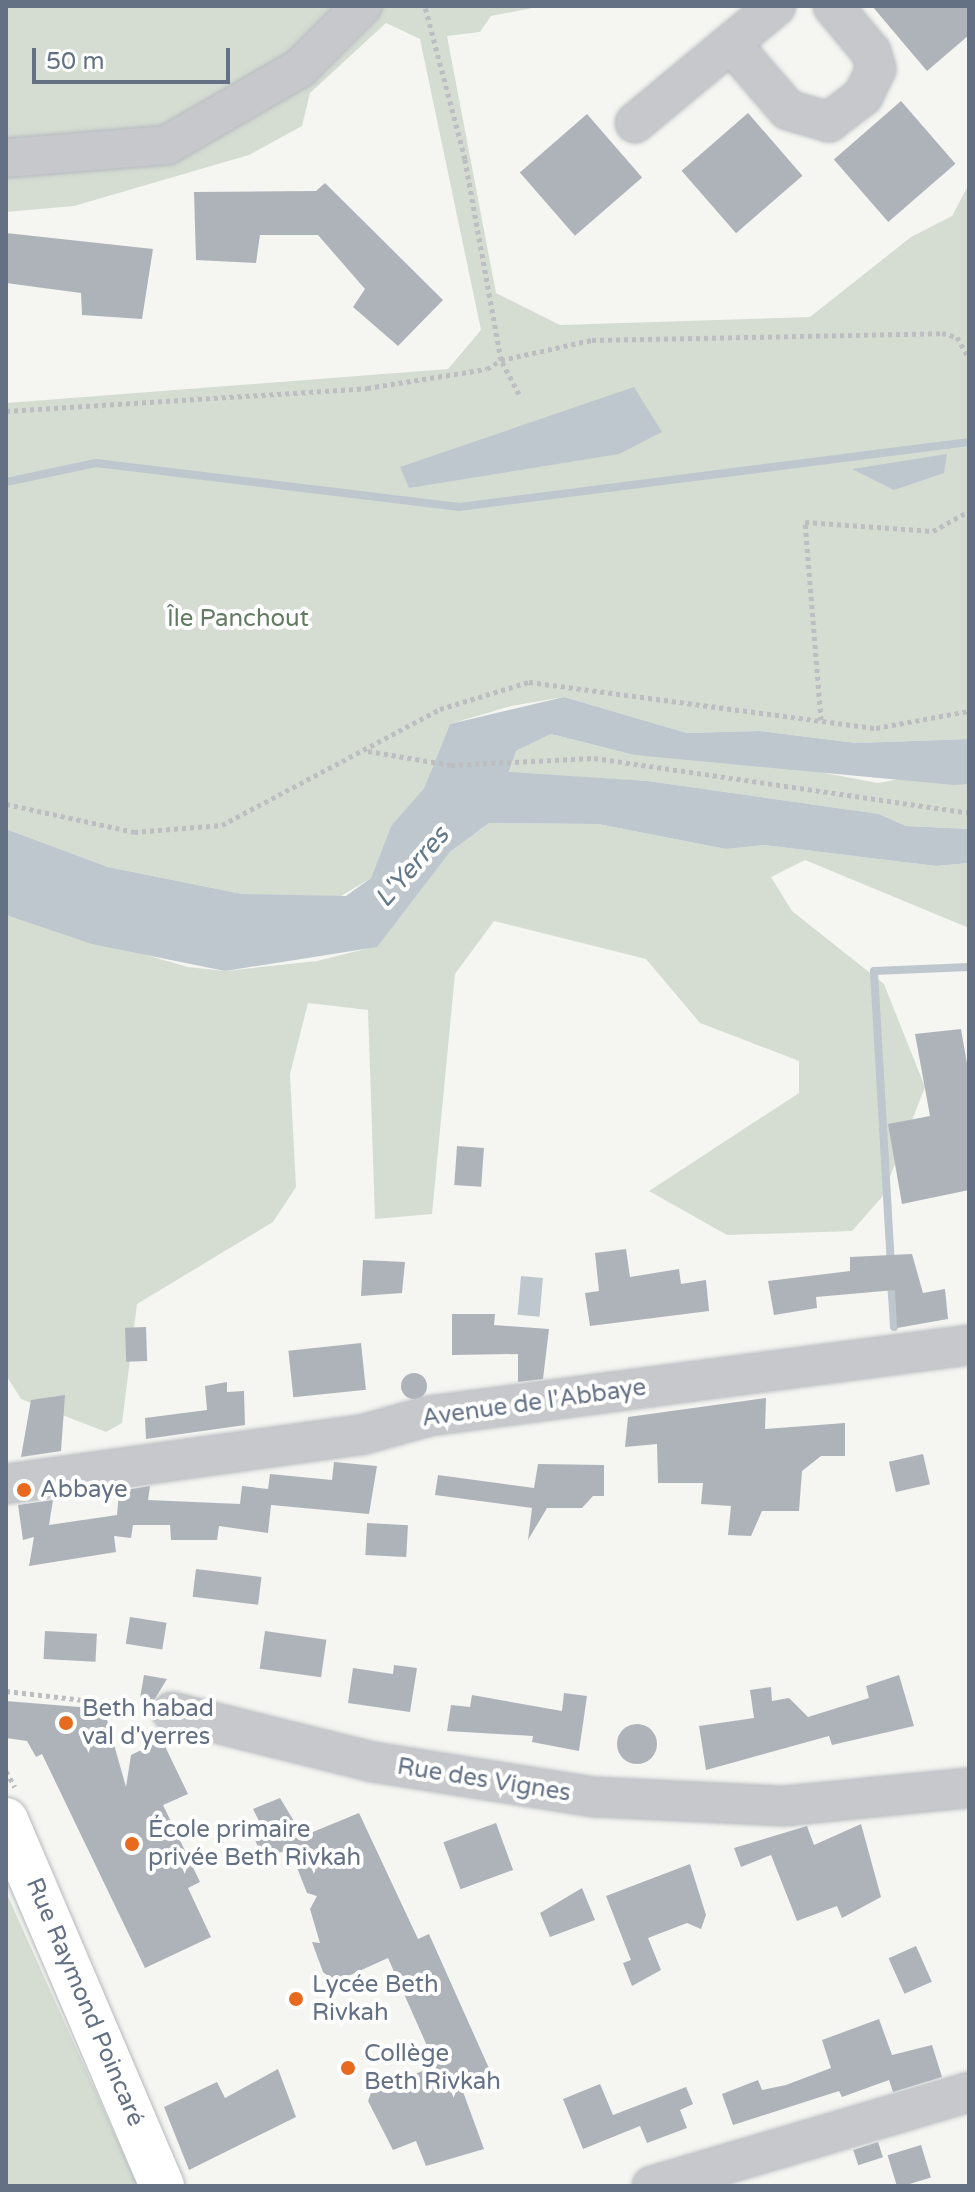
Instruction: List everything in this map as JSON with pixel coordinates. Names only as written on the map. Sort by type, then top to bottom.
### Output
[{"type":"main road","name":"Rue Raymond Poincaré","points":[[6,1820],[162,2186]]},
{"type":"street","points":[[6,144],[160,130],[292,53],[337,6]]},
{"type":"street","points":[[6,158],[167,145],[300,68],[362,6]]},
{"type":"street","points":[[635,123],[776,6]]},
{"type":"street","points":[[731,44],[788,110],[802,120],[829,122],[863,96],[876,69],[871,52],[833,6]]},
{"type":"street","name":"Avenue de l'Abbaye","points":[[6,1484],[361,1435],[429,1416],[969,1345]]},
{"type":"street","name":"Rue des Vignes","points":[[172,1712],[373,1762],[595,1797],[784,1806],[969,1788]]},
{"type":"street","points":[[652,2186],[969,2092]]},
{"type":"path","points":[[425,6],[465,159],[501,360],[519,394]]},
{"type":"path","points":[[6,411],[367,388],[592,340],[922,333],[957,337],[969,359]]},
{"type":"path","points":[[821,720],[805,522],[933,531],[969,511]]},
{"type":"path","points":[[6,804],[134,832],[222,825],[368,751],[440,709],[529,682],[876,728],[969,711]]},
{"type":"path","points":[[368,751],[451,765],[594,758],[969,813]]},
{"type":"path","points":[[6,1691],[73,1694],[172,1712]]},
{"type":"green space","name":"Île Panchout","points":[[6,6],[543,6],[491,16],[480,32],[447,36],[496,293],[560,325],[810,317],[911,237],[952,216],[969,184],[969,739],[856,743],[759,731],[687,733],[564,697],[511,706],[450,724],[424,788],[391,826],[371,878],[336,899],[242,894],[108,867],[6,829],[6,403],[448,369],[481,330],[420,39],[386,23],[310,93],[302,126],[249,155],[74,206],[6,212]]},
{"type":"green space","points":[[551,734],[634,755],[787,766],[878,783],[905,778],[969,784],[969,829],[906,826],[879,814],[648,781],[509,773],[516,751]]},
{"type":"green space","points":[[489,823],[598,824],[726,849],[764,845],[936,866],[969,863],[969,928],[805,860],[771,877],[792,911],[884,984],[925,1087],[882,1197],[852,1231],[727,1235],[649,1191],[799,1093],[799,1061],[700,1023],[646,959],[494,921],[455,974],[432,1214],[375,1219],[368,1010],[308,1003],[290,1074],[296,1187],[273,1222],[137,1304],[122,1423],[106,1432],[21,1399],[6,1375],[6,915],[188,967],[225,971],[317,961],[377,946],[450,852]]},
{"type":"green space","points":[[6,1892],[138,2186],[6,2186]]},
{"type":"water","points":[[634,387],[662,432],[619,454],[409,488],[400,467]]},
{"type":"water","points":[[947,454],[944,473],[894,490],[852,469]]},
{"type":"water","name":"L'Yerres","points":[[564,697],[687,733],[759,731],[856,743],[969,739],[969,784],[634,755],[551,734],[516,751],[509,772],[648,781],[879,814],[906,826],[969,829],[969,863],[936,866],[764,845],[726,849],[598,824],[489,823],[450,852],[377,947],[225,971],[92,944],[6,915],[6,829],[108,867],[242,894],[346,896],[371,878],[391,826],[424,788],[450,724]]},
{"type":"water","points":[[521,1276],[543,1278],[540,1317],[518,1315]]},
{"type":"building","points":[[872,6],[969,6],[969,35],[927,71]]},
{"type":"building","points":[[901,101],[955,164],[888,222],[834,159]]},
{"type":"building","points":[[748,113],[802,176],[736,233],[682,171]]},
{"type":"building","points":[[587,114],[642,177],[575,236],[520,172]]},
{"type":"building","points":[[325,183],[443,300],[398,346],[353,307],[365,289],[318,235],[260,235],[256,263],[196,260],[194,192],[316,191]]},
{"type":"building","points":[[6,233],[153,249],[142,319],[82,315],[81,293],[6,283]]},
{"type":"building","points":[[961,1029],[969,1075],[969,1190],[902,1204],[888,1124],[930,1116],[915,1034]]},
{"type":"building","points":[[457,1146],[484,1148],[481,1187],[454,1185]]},
{"type":"building","points":[[626,1249],[630,1277],[679,1269],[681,1284],[706,1280],[709,1311],[590,1326],[585,1293],[599,1291],[595,1253]]},
{"type":"building","points":[[912,1254],[923,1293],[945,1289],[948,1319],[897,1328],[895,1290],[816,1297],[817,1308],[774,1315],[768,1281],[850,1271],[850,1257]]},
{"type":"building","points":[[363,1260],[405,1262],[402,1293],[361,1296]]},
{"type":"building","points":[[452,1314],[495,1314],[494,1325],[549,1329],[543,1379],[518,1382],[518,1354],[452,1355]]},
{"type":"building","points":[[146,1327],[147,1361],[126,1362],[125,1328]]},
{"type":"building","points":[[361,1343],[366,1390],[293,1397],[288,1351]]},
{"type":"building","points":[[414,1373],[423,1377],[427,1386],[423,1395],[414,1399],[405,1395],[401,1386],[405,1377]]},
{"type":"building","points":[[227,1382],[227,1392],[244,1391],[245,1425],[146,1439],[145,1418],[207,1410],[205,1386]]},
{"type":"building","points":[[65,1395],[61,1451],[21,1457],[31,1400]]},
{"type":"building","points":[[766,1398],[765,1429],[845,1423],[845,1456],[821,1456],[802,1471],[799,1511],[762,1511],[751,1536],[728,1535],[731,1506],[701,1504],[703,1483],[658,1483],[657,1444],[625,1447],[628,1417]]},
{"type":"building","points":[[923,1454],[930,1484],[896,1492],[889,1462]]},
{"type":"building","points":[[334,1462],[377,1466],[369,1514],[271,1505],[268,1533],[219,1526],[217,1540],[171,1540],[170,1525],[133,1525],[131,1538],[114,1536],[116,1552],[29,1566],[34,1537],[23,1540],[18,1505],[53,1500],[49,1525],[117,1515],[119,1491],[150,1486],[148,1500],[240,1504],[242,1486],[268,1489],[270,1474],[332,1480]]},
{"type":"building","points":[[538,1464],[604,1465],[604,1496],[593,1496],[582,1508],[547,1508],[528,1540],[532,1508],[435,1495],[438,1475],[534,1488]]},
{"type":"building","points":[[367,1523],[408,1525],[406,1557],[365,1555]]},
{"type":"building","points":[[196,1569],[262,1577],[258,1605],[193,1597]]},
{"type":"building","points":[[130,1617],[167,1623],[162,1649],[126,1644]]},
{"type":"building","points":[[45,1631],[97,1634],[95,1662],[44,1659]]},
{"type":"building","points":[[265,1631],[326,1640],[321,1677],[260,1669]]},
{"type":"building","points":[[394,1665],[417,1668],[410,1712],[348,1703],[353,1668],[393,1674]]},
{"type":"building","points":[[144,1675],[167,1679],[153,1702],[140,1698]]},
{"type":"building","points":[[899,1675],[914,1726],[832,1745],[829,1736],[706,1770],[699,1726],[754,1718],[750,1690],[771,1687],[772,1701],[789,1698],[808,1717],[869,1698],[866,1686]]},
{"type":"building","points":[[564,1693],[587,1696],[579,1751],[532,1742],[533,1736],[447,1731],[451,1705],[470,1707],[472,1695],[562,1711]]},
{"type":"building","points":[[6,1701],[104,1709],[126,1787],[131,1755],[162,1740],[188,1794],[163,1805],[200,1882],[188,1888],[211,1937],[145,1968],[42,1754],[36,1757],[27,1741],[6,1738]]},
{"type":"building","points":[[637,1724],[651,1730],[657,1744],[651,1758],[637,1764],[623,1758],[617,1744],[623,1730]]},
{"type":"building","points":[[280,1798],[303,1836],[359,1813],[418,1939],[429,1934],[492,2075],[462,2089],[484,2149],[426,2166],[416,2141],[393,2150],[368,2101],[372,2090],[436,2066],[388,1958],[335,1982],[323,1972],[312,1942],[320,1943],[310,1909],[317,1896],[307,1893],[290,1850],[262,1857],[249,1825],[259,1821],[253,1809]]},
{"type":"building","points":[[496,1823],[513,1870],[460,1889],[443,1842]]},
{"type":"building","points":[[861,1824],[881,1897],[842,1918],[837,1906],[797,1921],[771,1855],[741,1867],[734,1848],[807,1826],[814,1845]]},
{"type":"building","points":[[690,1864],[706,1915],[701,1929],[687,1923],[648,1938],[661,1970],[632,1986],[623,1963],[631,1960],[606,1896]]},
{"type":"building","points":[[582,1888],[595,1920],[550,1937],[540,1913]]},
{"type":"building","points":[[916,1946],[932,1982],[904,1994],[889,1958]]},
{"type":"building","points":[[879,2019],[892,2055],[932,2045],[942,2077],[893,2092],[889,2080],[842,2097],[839,2091],[733,2125],[722,2094],[758,2080],[762,2090],[786,2085],[831,2068],[822,2040]]},
{"type":"building","points":[[278,2069],[296,2117],[189,2170],[164,2107],[217,2082],[225,2098]]},
{"type":"building","points":[[600,2084],[613,2115],[686,2087],[693,2104],[680,2110],[687,2128],[647,2143],[640,2126],[583,2149],[563,2099]]},
{"type":"building","points":[[878,2142],[883,2157],[858,2165],[853,2150]]},
{"type":"building","points":[[921,2145],[931,2178],[897,2186],[888,2155]]},
{"type":"waterway","points":[[6,482],[96,463],[459,507],[969,442]]},
{"type":"waterway","points":[[891,1266],[874,971],[969,967]]},
{"type":"waterway","points":[[891,1280],[894,1327]]},
{"type":"place","name":"Abbaye","points":[[24,1490]]},
{"type":"place","name":"Beth habad val d'yerres","points":[[66,1723]]},
{"type":"place","name":"École primaire privée Beth Rivkah","points":[[132,1844]]},
{"type":"place","name":"Lycée Beth Rivkah","points":[[296,1999]]},
{"type":"place","name":"Collège Beth Rivkah","points":[[348,2068]]}]
